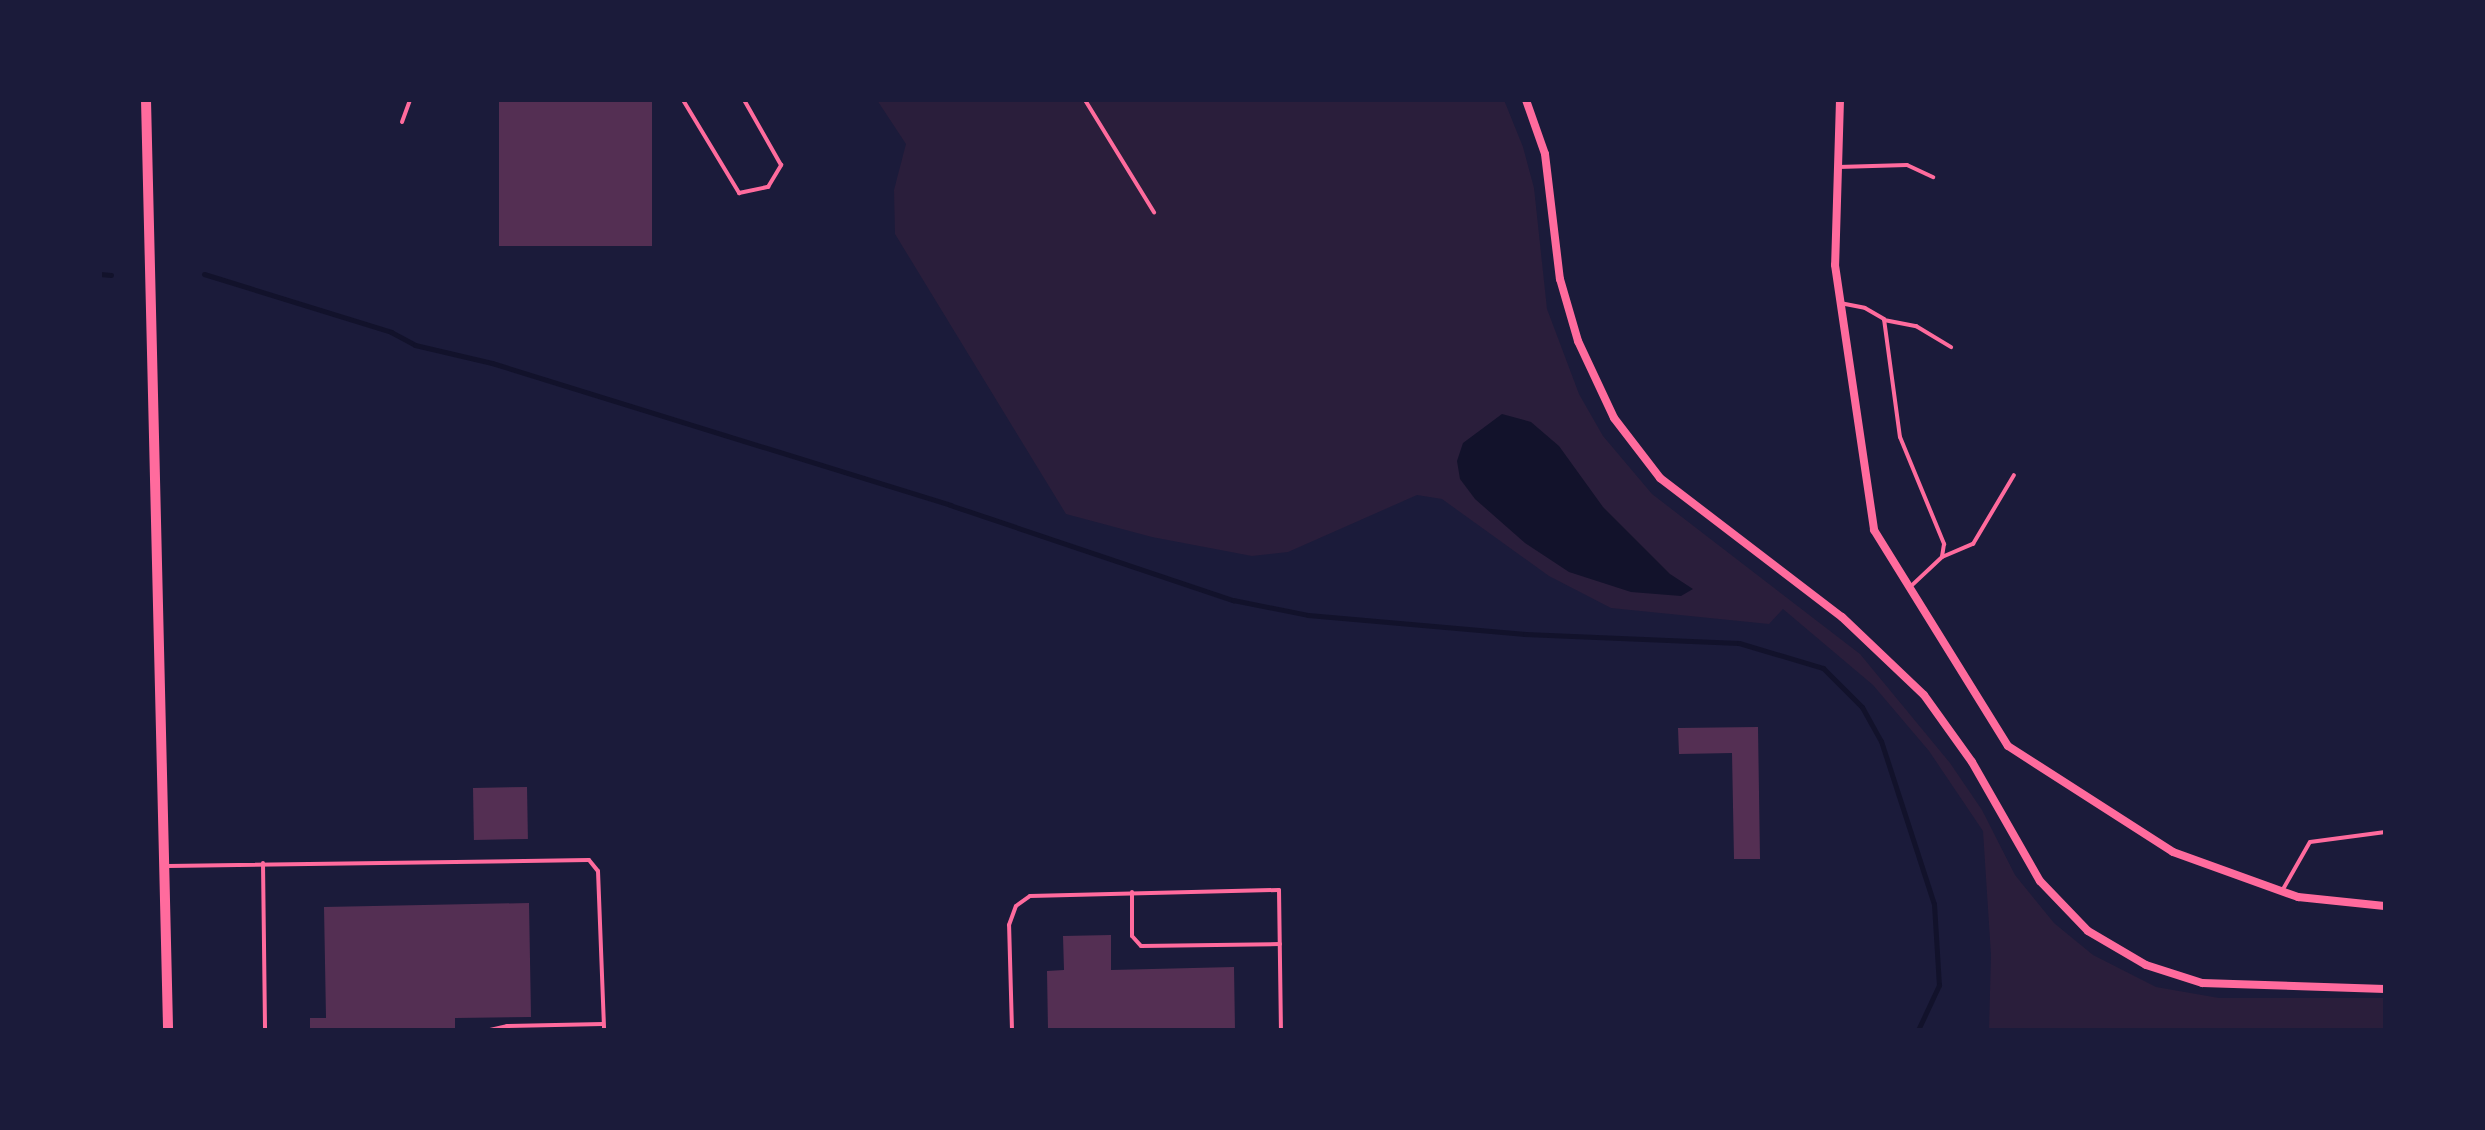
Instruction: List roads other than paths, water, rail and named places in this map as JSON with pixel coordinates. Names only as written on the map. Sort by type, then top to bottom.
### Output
[{"type":"street","points":[[146,100],[168,1030]]},
{"type":"street","points":[[1526,100],[1546,154],[1560,279],[1578,341],[1614,418],[1660,478],[1842,617],[1924,695],[1972,762],[2040,881],[2088,931],[2146,965],[2202,984],[2385,989]]},
{"type":"street","points":[[1840,100],[1834,265],[1874,530],[2008,746],[2173,852],[2282,891],[2385,906]]},
{"type":"lane","points":[[683,100],[739,193],[768,187],[781,164],[744,100]]},
{"type":"lane","points":[[1838,167],[1907,166],[1932,177]]},
{"type":"lane","points":[[1840,303],[1866,308],[1884,320],[1916,326],[1952,347]]},
{"type":"lane","points":[[1884,320],[1900,438],[1944,544],[1942,557]]},
{"type":"lane","points":[[1910,587],[1942,557],[1973,544],[2014,476]]},
{"type":"lane","points":[[2282,891],[2310,842],[2385,832]]},
{"type":"lane","points":[[164,866],[589,860],[598,871],[604,1027],[507,1026],[490,1030]]},
{"type":"lane","points":[[263,864],[265,1030]]},
{"type":"lane","points":[[1012,1030],[1009,925],[1016,906],[1030,896],[1056,892],[1279,890],[1281,1030]]},
{"type":"lane","points":[[1132,892],[1136,944],[1280,944]]},
{"type":"waterway","points":[[100,274],[111,275]]},
{"type":"waterway","points":[[204,274],[391,332],[415,345],[492,363],[950,505],[1233,600],[1308,615],[1525,634],[1739,643],[1823,668],[1862,707],[1881,741],[1934,904],[1939,985],[1918,1030]]}]
